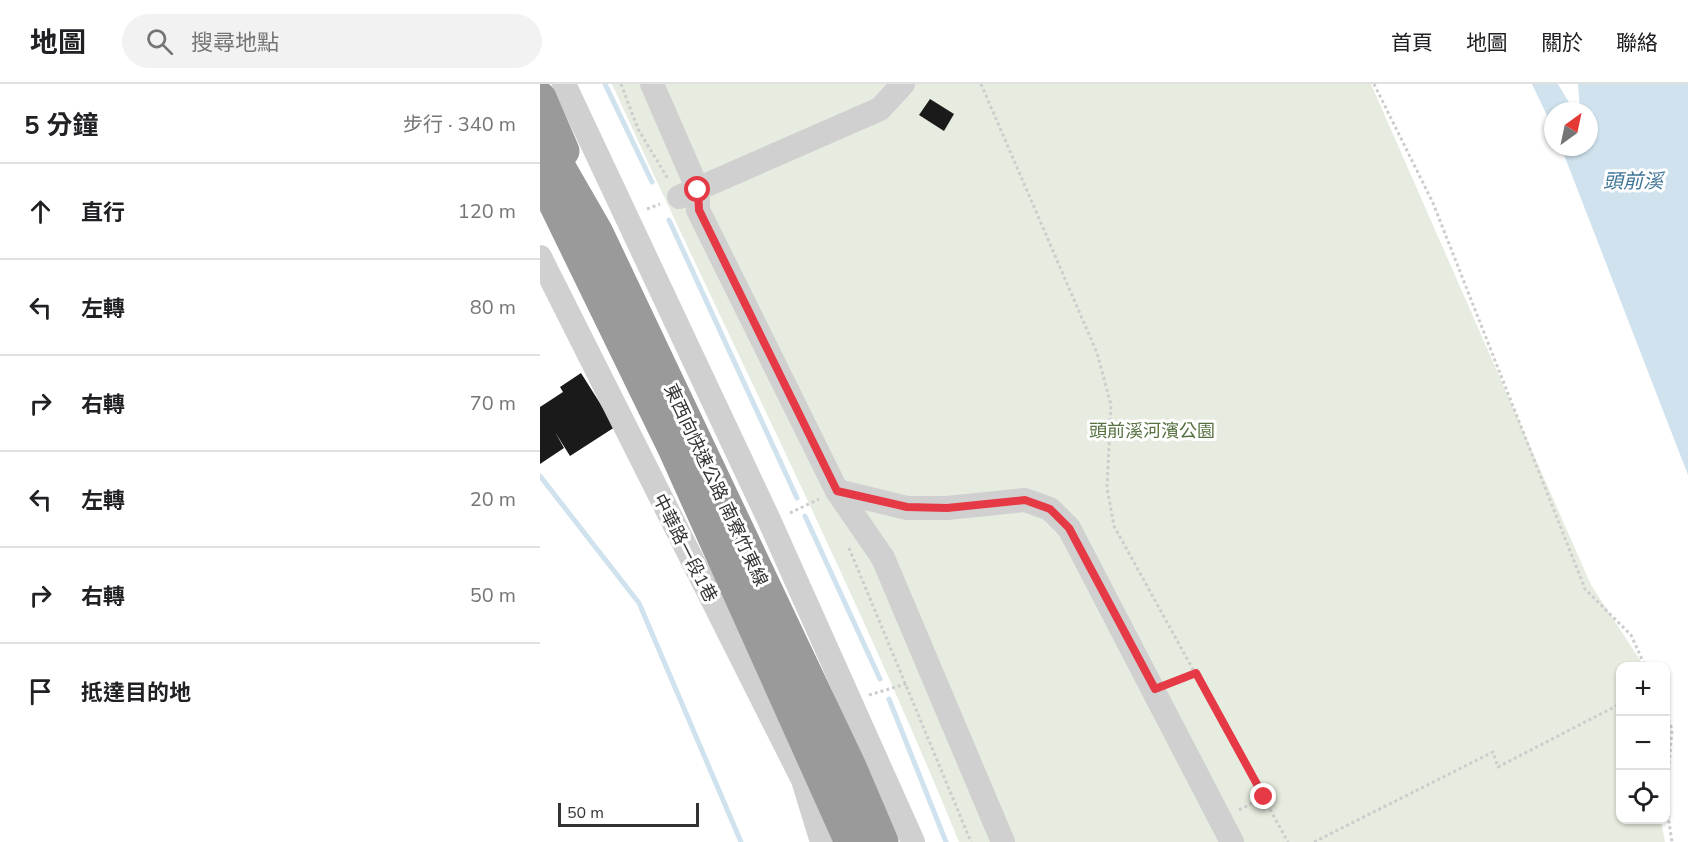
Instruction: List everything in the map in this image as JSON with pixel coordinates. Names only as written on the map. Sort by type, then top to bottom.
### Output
[{"type":"highway","points":[[540,98],[597,233]]},
{"type":"highway","name":"東西向快速公路 南寮竹東線","points":[[540,134],[597,233],[850,767],[882,842]]},
{"type":"highway","name":"東西向快速公路 南寮竹東線","points":[[540,174],[674,448],[851,842]]},
{"type":"highway","points":[[540,204],[637,387],[674,448]]},
{"type":"street","points":[[564,84],[770,522],[913,842]]},
{"type":"street","points":[[652,84],[688,193],[699,210],[831,494],[883,558],[1003,842]]},
{"type":"street","points":[[688,193],[880,109],[903,84]]},
{"type":"street","name":"中華路一段1巷","points":[[541,263],[803,780],[822,842]]},
{"type":"street","points":[[831,494],[907,507],[947,508],[1025,500],[1050,509],[1069,528],[1233,842]]},
{"type":"path","points":[[981,84],[1097,353],[1111,405],[1107,488],[1114,526],[1288,842]]},
{"type":"path","points":[[1374,84],[1433,203],[1585,589],[1631,635],[1643,662]]},
{"type":"path","points":[[627,216],[688,193]]},
{"type":"path","points":[[770,522],[831,494]]},
{"type":"path","points":[[1155,689],[1196,673]]},
{"type":"path","points":[[850,701],[907,683]]},
{"type":"path","points":[[1314,842],[1493,752],[1498,767],[1616,706]]},
{"type":"path","points":[[1666,716],[1672,729],[1666,802],[1672,842]]},
{"type":"path","points":[[1221,819],[1264,797]]},
{"type":"green space","name":"頭前溪河濱公園","points":[[612,84],[1371,84],[1591,585],[1641,662],[1616,662],[1616,824],[1662,824],[1665,842],[959,842],[877,651]]},
{"type":"water","points":[[1532,84],[1558,84],[1569,102],[1544,102],[1544,109]]},
{"type":"water","name":"頭前溪","points":[[1578,84],[1688,84],[1688,475],[1564,156],[1598,156],[1598,102],[1579,102]]},
{"type":"building","points":[[930,99],[954,114],[944,131],[919,115]]},
{"type":"building","points":[[581,373],[615,427],[570,456],[555,432],[564,448],[540,464],[540,407],[563,392],[560,387]]},
{"type":"waterway","points":[[605,84],[652,182]]},
{"type":"waterway","points":[[669,220],[797,498]]},
{"type":"waterway","points":[[540,476],[639,603],[741,842]]},
{"type":"waterway","points":[[805,516],[880,679]]},
{"type":"waterway","points":[[889,699],[946,842]]},
{"type":"route","points":[[698,190],[699,210],[837,491],[907,507],[947,508],[1025,500],[1050,509],[1069,528],[1155,689],[1196,673],[1264,797]]}]
